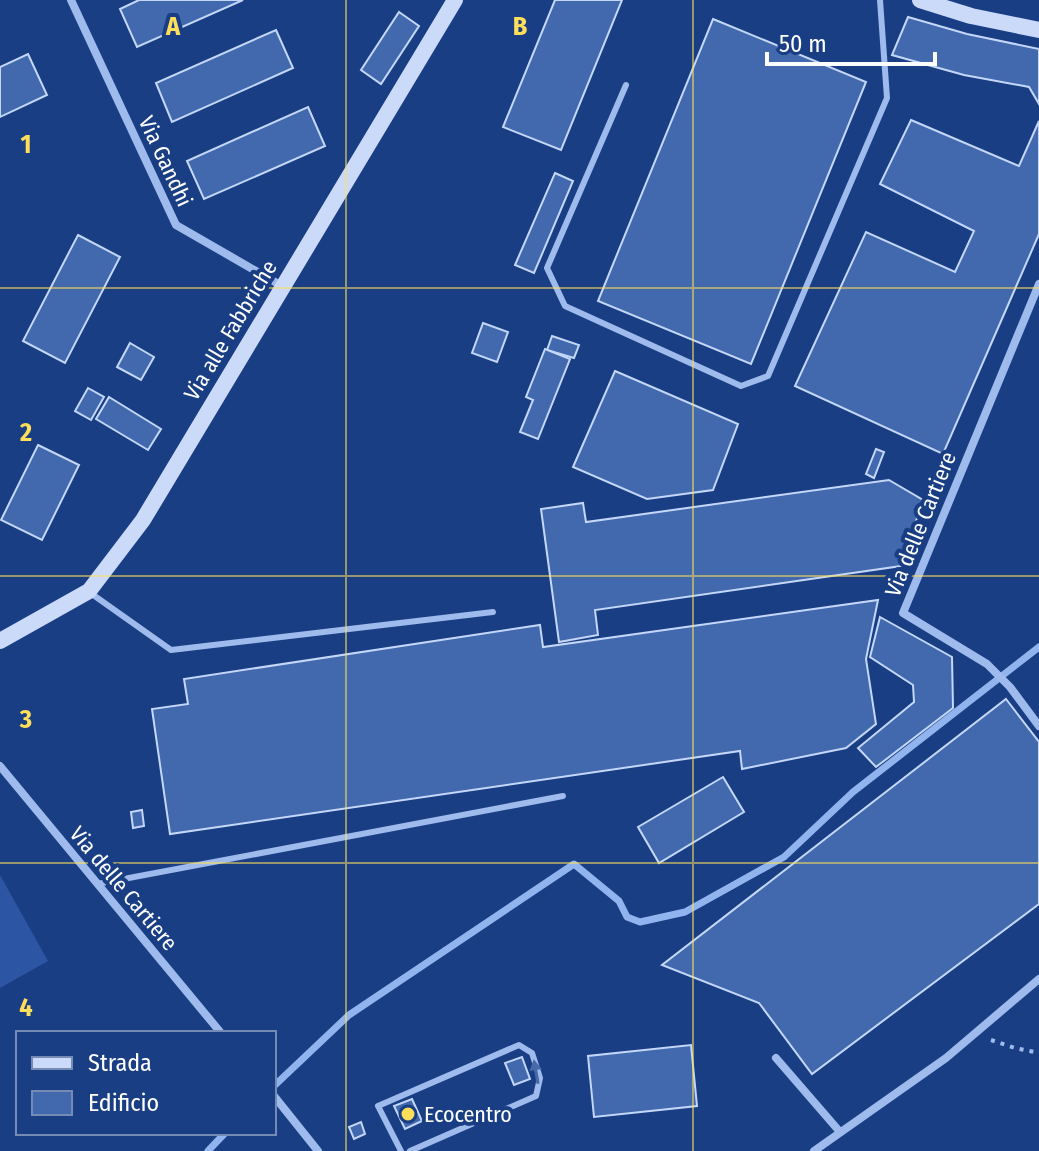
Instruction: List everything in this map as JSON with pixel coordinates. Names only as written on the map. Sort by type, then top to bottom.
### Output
[{"type":"street","name":"Via Gandhi","points":[[71,0],[176,225],[282,286]]},
{"type":"street","name":"Via alle Fabbriche","points":[[0,641],[89,591],[143,520],[455,0]]},
{"type":"street","points":[[920,0],[971,16],[1039,30]]},
{"type":"street","name":"Via delle Cartiere","points":[[1039,284],[903,613],[987,664],[1010,687],[1039,726]]},
{"type":"street","name":"Via delle Cartiere","points":[[0,766],[219,1031]]},
{"type":"street","points":[[814,1151],[946,1058],[1039,979]]},
{"type":"street","points":[[776,1058],[840,1132]]},
{"type":"street","points":[[277,1099],[318,1151]]},
{"type":"lane","points":[[626,85],[547,268],[565,306],[741,386],[768,376],[887,98],[880,0]]},
{"type":"lane","points":[[89,591],[171,650],[493,612]]},
{"type":"lane","points":[[97,884],[563,796]]},
{"type":"lane","points":[[401,1151],[378,1106],[519,1045],[532,1053],[540,1078],[536,1096],[410,1151]]},
{"type":"path","points":[[973,1035],[1039,1053]]},
{"type":"shaded area","points":[[0,875],[48,961],[0,988]]},
{"type":"building","points":[[139,0],[243,0],[137,47],[120,9]]},
{"type":"building","points":[[555,0],[622,0],[561,150],[503,127]]},
{"type":"building","points":[[399,12],[419,26],[381,84],[361,70]]},
{"type":"building","points":[[908,17],[967,34],[1039,49],[1039,104],[1029,87],[964,75],[892,55]]},
{"type":"building","points":[[713,19],[866,82],[751,364],[598,301]]},
{"type":"building","points":[[276,30],[293,68],[172,122],[156,83]]},
{"type":"building","points":[[28,54],[47,95],[0,117],[0,67]]},
{"type":"building","points":[[308,107],[325,146],[204,199],[187,161]]},
{"type":"building","points":[[911,120],[1019,166],[1039,121],[1039,234],[943,454],[795,386],[866,232],[955,272],[974,231],[880,184]]},
{"type":"building","points":[[555,173],[573,181],[534,273],[515,265]]},
{"type":"building","points":[[78,235],[120,257],[65,363],[23,341]]},
{"type":"building","points":[[483,323],[508,332],[497,362],[472,353]]},
{"type":"building","points":[[552,336],[579,345],[574,358],[547,350]]},
{"type":"building","points":[[130,343],[154,357],[141,380],[117,367]]},
{"type":"building","points":[[545,349],[570,359],[538,439],[520,432],[533,400],[526,397]]},
{"type":"building","points":[[615,371],[738,424],[713,490],[647,499],[573,467]]},
{"type":"building","points":[[88,388],[104,397],[91,420],[75,411]]},
{"type":"building","points":[[109,397],[161,429],[148,450],[96,419]]},
{"type":"building","points":[[38,445],[79,465],[42,540],[1,520]]},
{"type":"building","points":[[876,449],[884,452],[874,478],[866,474]]},
{"type":"building","points":[[889,480],[923,500],[901,566],[595,610],[598,635],[559,642],[541,509],[583,503],[586,522]]},
{"type":"building","points":[[878,600],[866,659],[876,724],[846,748],[742,769],[740,751],[170,834],[152,709],[188,704],[184,679],[540,625],[543,647]]},
{"type":"building","points":[[880,617],[952,657],[953,708],[876,767],[858,748],[914,702],[913,685],[870,657]]},
{"type":"building","points":[[1006,699],[1039,742],[1039,904],[812,1074],[759,1003],[662,965]]},
{"type":"building","points":[[723,777],[744,812],[659,863],[638,827]]},
{"type":"building","points":[[142,810],[144,826],[133,828],[131,812]]},
{"type":"building","points":[[691,1045],[697,1106],[594,1117],[588,1056]]},
{"type":"building","points":[[522,1057],[530,1079],[514,1085],[505,1063]]},
{"type":"building","name":"Ecocentro","points":[[412,1099],[422,1121],[405,1129],[394,1106]]},
{"type":"building","points":[[361,1122],[365,1134],[354,1139],[349,1127]]},
{"type":"waterway","points":[[276,1084],[349,1015],[574,864],[619,901],[627,917],[640,922],[685,912],[784,857],[853,792],[1039,647]]},
{"type":"waterway","points":[[208,1151],[223,1135]]},
{"type":"place","name":"Ecocentro","points":[[408,1114]]}]
